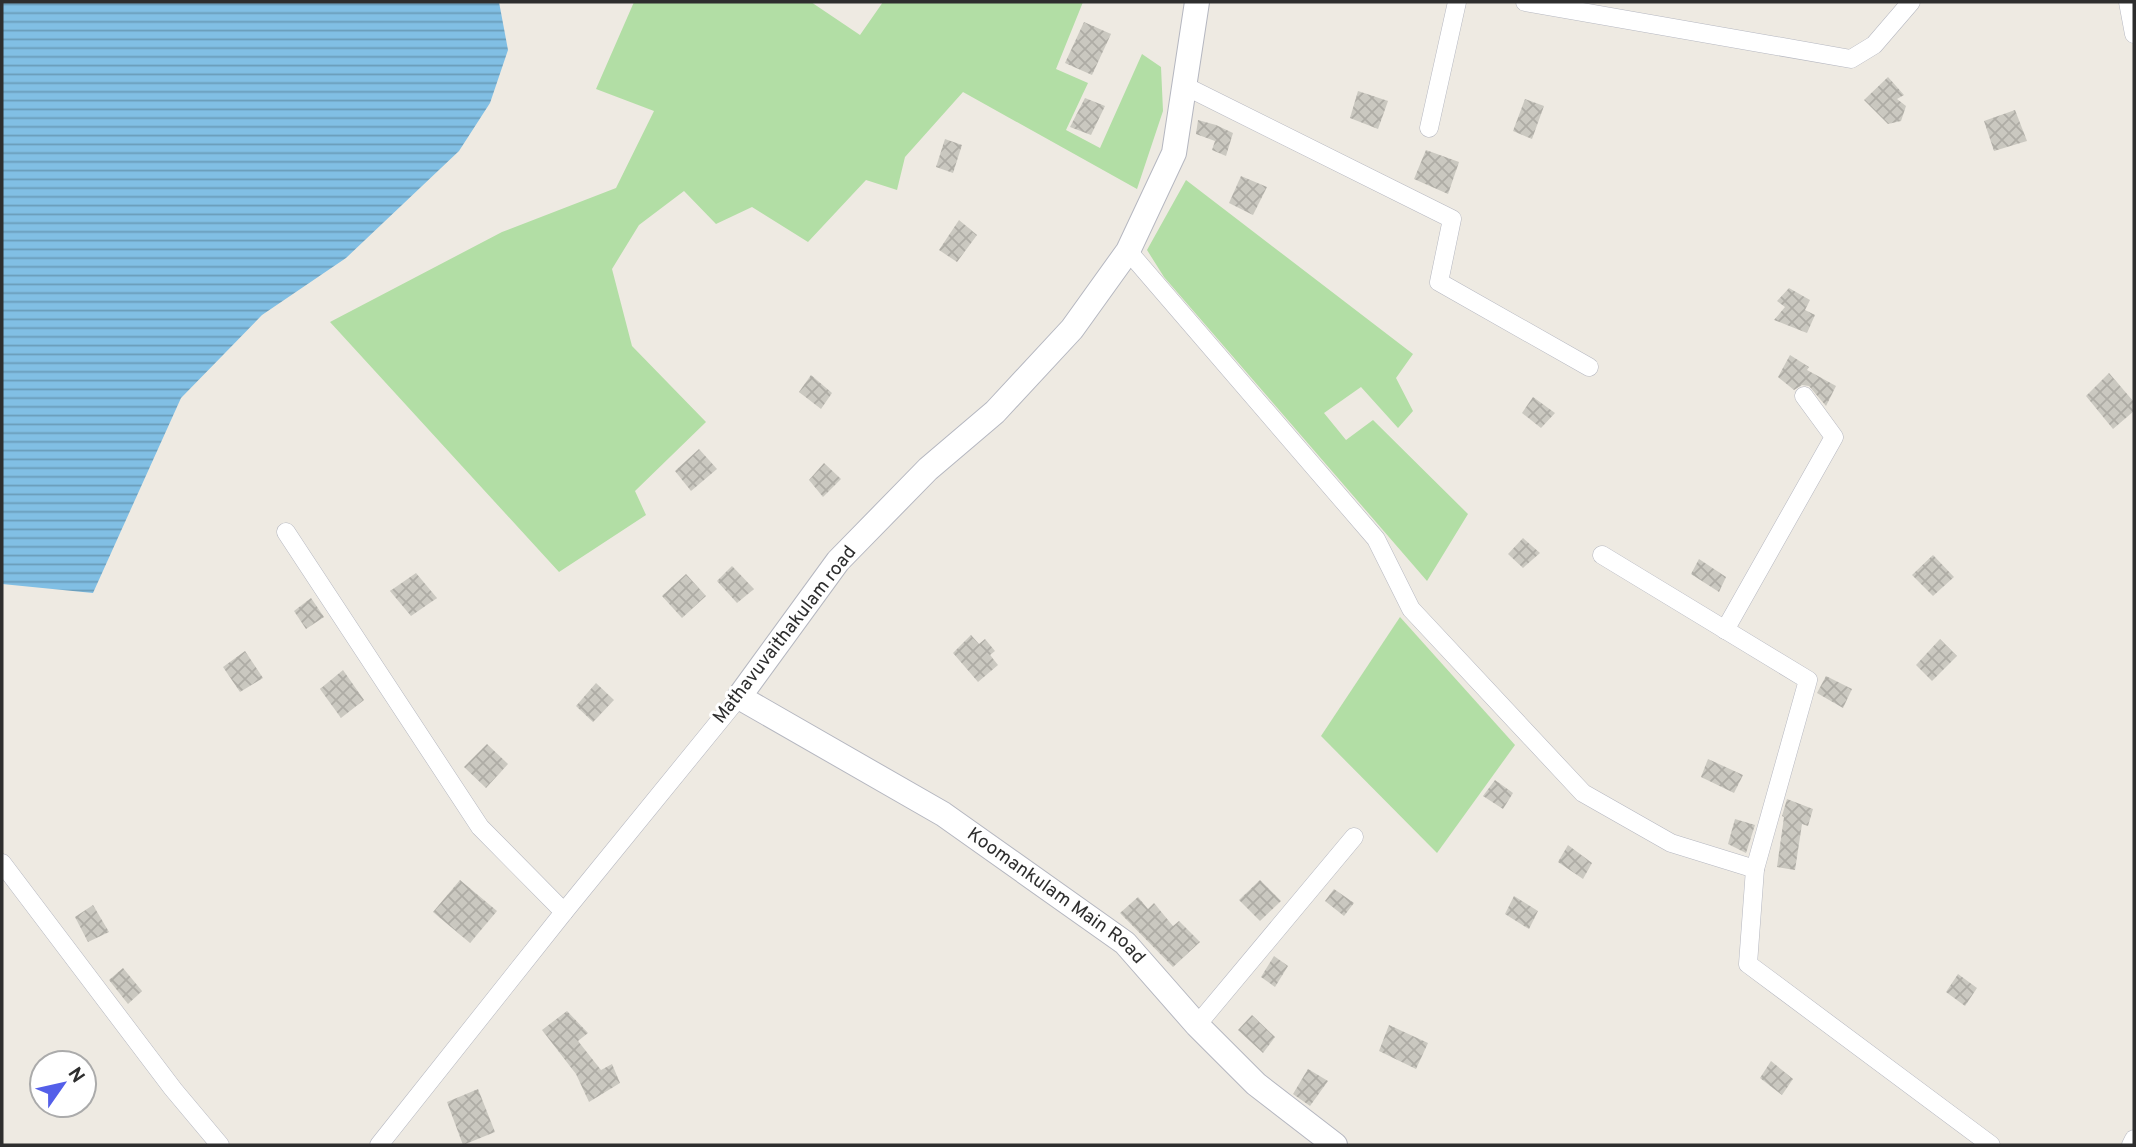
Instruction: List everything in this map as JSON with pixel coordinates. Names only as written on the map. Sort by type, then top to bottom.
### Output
[{"type":"street","name":"Mathavuvaithakulam road","points":[[379,1145],[739,697],[838,561],[928,469],[995,412],[1072,329],[1128,251],[1174,153],[1197,2]]},
{"type":"street","points":[[1429,128],[1457,2]]},
{"type":"street","points":[[1525,2],[1851,59],[1874,45],[1911,2]]},
{"type":"street","points":[[2129,2],[2134,34]]},
{"type":"street","points":[[1185,86],[1452,219],[1438,282],[1589,368]]},
{"type":"street","points":[[1128,251],[1377,539],[1412,609],[1583,793],[1671,843],[1755,869]]},
{"type":"street","points":[[1725,630],[1835,437],[1804,396]]},
{"type":"street","points":[[286,532],[480,827],[564,912]]},
{"type":"street","points":[[1602,555],[1808,680],[1755,869],[1748,964],[1991,1145]]},
{"type":"street","name":"Koomankulam Main Road","points":[[739,697],[943,814],[1125,943],[1197,1025],[1256,1084],[1335,1145]]},
{"type":"street","points":[[1197,1025],[1354,837]]},
{"type":"street","points":[[2,863],[173,1089],[220,1145]]},
{"type":"street","points":[[2131,1145],[2134,1139]]},
{"type":"green space","points":[[634,2],[811,2],[860,35],[883,2],[1083,2],[1056,69],[1088,83],[1066,130],[1100,148],[1142,54],[1161,67],[1163,111],[1137,189],[963,92],[905,157],[897,190],[866,180],[808,242],[752,207],[716,224],[684,191],[639,225],[612,269],[632,346],[706,422],[635,491],[646,515],[559,572],[330,322],[502,232],[616,188],[654,111],[596,89]]},
{"type":"green space","points":[[1186,180],[1413,354],[1396,378],[1413,411],[1398,428],[1361,387],[1324,413],[1346,440],[1373,420],[1468,514],[1427,581],[1164,277],[1147,250]]},
{"type":"green space","points":[[1400,617],[1515,745],[1437,853],[1321,736]]},
{"type":"water","points":[[2,2],[499,2],[508,50],[490,103],[459,151],[346,258],[262,315],[181,398],[93,593],[2,584]]},
{"type":"building","points":[[1084,22],[1111,34],[1092,75],[1065,63]]},
{"type":"building","points":[[1888,77],[1904,95],[1897,99],[1906,106],[1901,121],[1888,124],[1864,100]]},
{"type":"building","points":[[1358,91],[1388,101],[1378,129],[1350,118]]},
{"type":"building","points":[[1085,98],[1105,106],[1091,135],[1070,127]]},
{"type":"building","points":[[1525,99],[1544,106],[1532,139],[1513,131]]},
{"type":"building","points":[[2015,110],[2027,141],[1994,151],[1984,121]]},
{"type":"building","points":[[1198,120],[1233,133],[1226,156],[1212,150],[1215,141],[1196,134]]},
{"type":"building","points":[[945,139],[962,145],[953,173],[936,167]]},
{"type":"building","points":[[1426,150],[1459,162],[1448,194],[1414,179]]},
{"type":"building","points":[[1241,176],[1267,187],[1253,215],[1229,203]]},
{"type":"building","points":[[959,220],[977,235],[957,262],[939,250]]},
{"type":"building","points":[[1789,288],[1810,300],[1805,310],[1815,315],[1807,333],[1774,320],[1785,307],[1777,301]]},
{"type":"building","points":[[1790,355],[1809,367],[1807,370],[1836,386],[1826,406],[1809,386],[1802,385],[1794,390],[1778,377]]},
{"type":"building","points":[[2109,373],[2134,402],[2134,411],[2113,429],[2086,396]]},
{"type":"building","points":[[811,375],[832,393],[821,409],[799,392]]},
{"type":"building","points":[[1533,397],[1555,413],[1541,428],[1522,413]]},
{"type":"building","points":[[699,449],[717,469],[691,491],[675,471]]},
{"type":"building","points":[[824,463],[841,479],[823,497],[809,480]]},
{"type":"building","points":[[1523,538],[1540,553],[1523,568],[1508,554]]},
{"type":"building","points":[[1933,555],[1954,577],[1933,596],[1912,575]]},
{"type":"building","points":[[1699,559],[1726,577],[1719,592],[1691,574]]},
{"type":"building","points":[[732,566],[754,589],[737,603],[717,581]]},
{"type":"building","points":[[416,573],[437,598],[411,616],[390,591]]},
{"type":"building","points":[[686,574],[706,596],[682,618],[662,596]]},
{"type":"building","points":[[311,598],[324,617],[306,629],[294,611]]},
{"type":"building","points":[[971,635],[979,644],[985,639],[995,651],[990,655],[998,665],[978,682],[953,653]]},
{"type":"building","points":[[1940,639],[1957,656],[1932,681],[1916,665]]},
{"type":"building","points":[[245,651],[263,678],[240,692],[223,667]]},
{"type":"building","points":[[343,670],[364,700],[341,718],[320,689]]},
{"type":"building","points":[[1826,676],[1852,689],[1843,708],[1817,693]]},
{"type":"building","points":[[596,683],[614,700],[593,722],[576,706]]},
{"type":"building","points":[[487,744],[508,764],[486,788],[464,767]]},
{"type":"building","points":[[1708,759],[1743,775],[1734,793],[1701,777]]},
{"type":"building","points":[[1495,780],[1513,793],[1503,809],[1483,796]]},
{"type":"building","points":[[1787,799],[1813,809],[1808,826],[1802,824],[1795,870],[1777,867],[1782,816]]},
{"type":"building","points":[[1735,819],[1755,825],[1746,853],[1728,844]]},
{"type":"building","points":[[1568,845],[1592,863],[1583,879],[1558,862]]},
{"type":"building","points":[[460,880],[497,911],[470,943],[433,912]]},
{"type":"building","points":[[1260,880],[1281,901],[1260,921],[1239,900]]},
{"type":"building","points":[[1334,889],[1354,903],[1344,916],[1325,901]]},
{"type":"building","points":[[1514,896],[1538,911],[1529,929],[1505,914]]},
{"type":"building","points":[[1138,897],[1148,909],[1154,903],[1173,926],[1179,921],[1200,942],[1173,967],[1120,913]]},
{"type":"building","points":[[93,905],[109,932],[88,942],[75,917]]},
{"type":"building","points":[[1274,956],[1288,966],[1275,987],[1261,977]]},
{"type":"building","points":[[123,968],[142,991],[128,1004],[109,980]]},
{"type":"building","points":[[1958,974],[1977,988],[1965,1006],[1946,992]]},
{"type":"building","points":[[567,1011],[588,1033],[578,1041],[601,1070],[612,1064],[620,1083],[589,1102],[576,1074],[542,1030]]},
{"type":"building","points":[[1252,1015],[1275,1037],[1263,1053],[1238,1030]]},
{"type":"building","points":[[1389,1025],[1428,1043],[1416,1069],[1379,1051]]},
{"type":"building","points":[[1771,1061],[1793,1079],[1782,1095],[1760,1078]]},
{"type":"building","points":[[1308,1069],[1328,1081],[1310,1106],[1293,1094]]},
{"type":"building","points":[[478,1089],[495,1132],[463,1145],[447,1102]]}]
